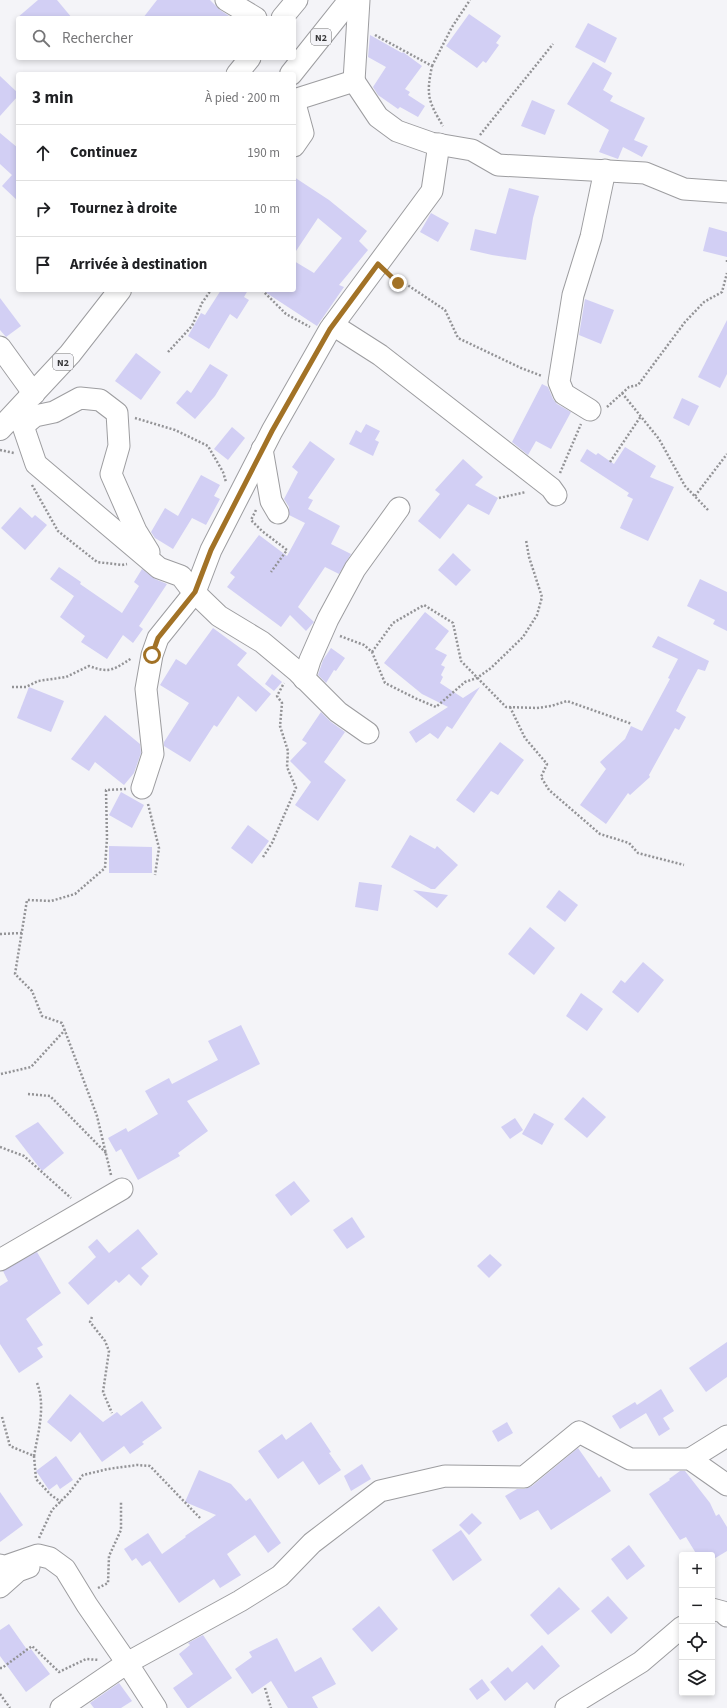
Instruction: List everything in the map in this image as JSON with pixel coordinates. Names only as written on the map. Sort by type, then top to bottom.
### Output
[{"type":"highway","name":"N2","points":[[293,72],[350,0]]},
{"type":"highway","name":"N2","points":[[12,424],[34,394],[70,354],[118,292]]},
{"type":"street","points":[[226,0],[253,16]]},
{"type":"street","points":[[359,0],[354,81],[378,117],[397,131],[431,143],[454,147],[498,165],[645,172],[684,189],[727,192]]},
{"type":"street","points":[[239,72],[248,60]]},
{"type":"street","points":[[296,99],[354,81]]},
{"type":"street","points":[[296,107],[303,133],[296,143]]},
{"type":"street","points":[[142,787],[153,754],[146,689],[152,655],[158,638],[195,592],[211,550],[262,449],[333,325],[432,191],[454,147]]},
{"type":"street","points":[[590,410],[564,394],[559,382],[573,295],[590,237],[605,170]]},
{"type":"street","points":[[333,325],[386,360],[551,488],[556,495]]},
{"type":"street","points":[[0,347],[34,394]]},
{"type":"street","points":[[159,568],[136,531],[111,474],[119,446],[117,413],[100,400],[80,398],[54,412],[35,416],[12,424],[36,464],[159,568],[181,576],[219,616],[262,642],[298,673],[338,712],[368,733]]},
{"type":"street","points":[[262,449],[271,501],[278,513]]},
{"type":"street","points":[[298,673],[310,660],[328,619],[354,569],[399,508]]},
{"type":"street","points":[[0,1260],[119,1191]]},
{"type":"street","points":[[61,1708],[127,1663],[240,1601],[280,1576],[312,1543],[380,1492],[445,1476],[524,1477],[579,1432],[630,1459],[690,1459],[727,1436]]},
{"type":"street","points":[[690,1459],[727,1485]]},
{"type":"street","points":[[0,1565],[2,1567],[44,1556],[65,1569],[87,1605],[156,1708]]},
{"type":"street","points":[[0,1587],[18,1571],[44,1556]]},
{"type":"street","points":[[715,1610],[723,1612],[727,1616]]},
{"type":"street","points":[[566,1708],[640,1662],[679,1630]]},
{"type":"path","points":[[470,0],[452,27],[432,66],[428,85],[431,106],[454,147],[553,44]]},
{"type":"path","points":[[358,26],[432,66]]},
{"type":"path","points":[[378,264],[398,283],[406,284],[445,310],[458,338],[521,368],[559,382]]},
{"type":"path","points":[[590,410],[604,410],[629,387],[638,385],[685,322],[704,302],[722,292],[727,273]]},
{"type":"path","points":[[168,352],[192,326],[202,302],[210,292]]},
{"type":"path","points":[[264,292],[286,314],[317,330],[333,325]]},
{"type":"path","points":[[622,393],[659,439],[685,486],[708,510]]},
{"type":"path","points":[[117,413],[175,430],[208,446],[223,472],[233,508]]},
{"type":"path","points":[[610,462],[641,416]]},
{"type":"path","points":[[0,450],[14,454],[17,459]]},
{"type":"path","points":[[695,496],[727,454]]},
{"type":"path","points":[[29,480],[58,531],[97,562],[122,566],[133,563]]},
{"type":"path","points":[[259,504],[251,520],[262,531],[287,550],[271,572]]},
{"type":"path","points":[[338,635],[364,645],[372,652],[384,683],[436,707],[465,682],[477,678],[491,668],[523,637],[537,616],[542,597],[529,557],[526,540]]},
{"type":"path","points":[[372,652],[394,623],[424,604],[454,623],[461,661],[506,707],[537,708],[551,706],[567,701],[632,724]]},
{"type":"path","points":[[12,687],[26,687],[38,681],[66,677],[89,666],[104,671],[114,669],[134,657]]},
{"type":"path","points":[[263,857],[272,843],[296,788],[287,767],[288,750],[280,726],[282,704],[277,696],[298,673]]},
{"type":"path","points":[[509,707],[525,738],[548,764],[541,777],[549,790],[600,834],[629,843],[638,853],[684,865]]},
{"type":"path","points":[[119,1191],[106,1154],[96,1116],[62,1023],[42,1016],[32,991],[15,974],[27,900],[51,901],[75,894],[105,868],[106,790],[142,787],[159,848],[155,875]]},
{"type":"path","points":[[0,934],[22,933]]},
{"type":"path","points":[[0,1074],[31,1067],[65,1030]]},
{"type":"path","points":[[28,1094],[50,1096],[106,1154]]},
{"type":"path","points":[[0,1146],[24,1156],[84,1211]]},
{"type":"path","points":[[92,1317],[90,1322],[105,1341],[109,1351],[103,1392],[112,1413]]},
{"type":"path","points":[[37,1383],[41,1394],[41,1417],[34,1456],[36,1479],[51,1495],[61,1502]]},
{"type":"path","points":[[0,1420],[2,1417],[10,1446],[34,1456]]},
{"type":"path","points":[[44,1556],[38,1540],[52,1510],[61,1502],[83,1475],[108,1469],[137,1465],[150,1466],[200,1518]]},
{"type":"path","points":[[78,1591],[93,1591],[108,1583],[110,1556],[121,1530],[121,1502]]},
{"type":"path","points":[[0,1668],[32,1646],[59,1672],[86,1659],[127,1663]]},
{"type":"path","points":[[265,1688],[271,1708]]},
{"type":"path","points":[[0,1694],[10,1708]]},
{"type":"building","points":[[38,0],[57,0],[70,16],[19,16]]},
{"type":"building","points":[[157,0],[210,0],[220,10],[229,16],[145,16]]},
{"type":"building","points":[[469,14],[501,36],[496,43],[499,45],[486,63],[483,61],[477,68],[446,46]]},
{"type":"building","points":[[588,23],[617,38],[605,63],[575,47]]},
{"type":"building","points":[[370,35],[402,53],[403,52],[422,66],[405,89],[410,92],[408,95],[425,106],[418,117],[400,107],[398,109],[378,95],[373,87],[386,67],[368,57]]},
{"type":"building","points":[[593,62],[612,73],[603,90],[613,96],[610,101],[645,118],[634,140],[648,146],[642,157],[623,147],[618,159],[599,152],[609,130],[567,104]]},
{"type":"building","points":[[0,76],[16,91],[16,98],[0,116]]},
{"type":"building","points":[[532,100],[555,110],[545,135],[521,126]]},
{"type":"building","points":[[0,133],[16,146],[16,199],[2,186],[12,175],[0,164]]},
{"type":"building","points":[[296,178],[329,200],[367,231],[359,241],[368,250],[339,285],[344,287],[317,326],[265,292],[296,292],[296,262],[314,273],[342,238],[318,218],[296,251]]},
{"type":"building","points":[[509,188],[539,196],[533,218],[526,260],[470,250],[475,229],[496,234]]},
{"type":"building","points":[[431,213],[449,223],[438,242],[420,232]]},
{"type":"building","points":[[709,227],[727,232],[727,257],[703,251]]},
{"type":"building","points":[[220,292],[247,292],[244,297],[249,300],[237,319],[230,314],[209,349],[188,336],[201,313],[205,315]]},
{"type":"building","points":[[0,298],[21,326],[6,337],[0,330]]},
{"type":"building","points":[[585,299],[614,310],[601,344],[579,335]]},
{"type":"building","points":[[727,320],[727,374],[720,388],[698,377]]},
{"type":"building","points":[[136,353],[161,372],[141,400],[115,381]]},
{"type":"building","points":[[210,364],[228,375],[215,396],[195,419],[176,403],[187,390],[191,393]]},
{"type":"building","points":[[542,384],[548,387],[557,404],[571,412],[551,449],[536,441],[528,455],[512,442]]},
{"type":"building","points":[[682,398],[699,406],[689,426],[673,418]]},
{"type":"building","points":[[366,424],[380,431],[375,440],[379,442],[373,456],[349,444],[356,430],[361,433]]},
{"type":"building","points":[[232,427],[245,438],[228,460],[214,449]]},
{"type":"building","points":[[310,441],[335,459],[308,498],[313,500],[308,509],[340,526],[331,544],[351,554],[339,574],[325,567],[298,607],[314,622],[306,631],[290,615],[281,627],[227,587],[235,577],[230,573],[259,535],[287,556],[305,523],[289,515],[289,507],[284,499],[298,472],[292,467]]},
{"type":"building","points":[[625,447],[656,466],[650,477],[674,487],[648,541],[620,528],[633,499],[627,496],[629,493],[580,461],[587,449],[596,455],[598,453],[614,464]]},
{"type":"building","points":[[463,459],[483,477],[475,485],[498,498],[489,515],[468,504],[440,539],[418,521],[440,494],[435,490]]},
{"type":"building","points":[[201,475],[220,485],[214,496],[220,499],[206,525],[192,518],[173,549],[155,538],[151,532],[165,508],[178,516]]},
{"type":"building","points":[[20,507],[32,518],[35,515],[47,525],[25,550],[1,528]]},
{"type":"building","points":[[453,553],[471,570],[456,586],[438,570]]},
{"type":"building","points":[[59,567],[81,582],[80,584],[122,613],[139,586],[134,582],[142,569],[155,579],[167,584],[139,626],[143,629],[133,643],[123,635],[107,659],[81,642],[85,636],[60,617],[74,596],[50,579]]},
{"type":"building","points":[[700,579],[727,592],[727,631],[713,624],[715,620],[687,606]]},
{"type":"building","points":[[425,612],[449,631],[435,649],[447,655],[441,665],[445,667],[441,675],[443,677],[440,683],[463,698],[480,687],[452,729],[447,726],[438,739],[430,733],[416,743],[409,732],[448,707],[422,694],[384,663]]},
{"type":"building","points":[[213,628],[247,653],[237,665],[271,694],[256,712],[238,696],[217,727],[214,725],[190,762],[164,746],[164,742],[189,703],[160,685],[176,659],[186,665]]},
{"type":"building","points":[[658,636],[709,661],[705,671],[698,669],[682,699],[676,711],[686,717],[679,730],[675,728],[649,775],[650,777],[630,795],[628,793],[606,824],[580,805],[606,769],[600,762],[625,739],[631,726],[642,731],[670,679],[668,678],[678,659],[652,647]]},
{"type":"building","points":[[331,648],[345,658],[336,671],[334,670],[326,683],[318,675],[323,660]]},
{"type":"building","points":[[272,674],[282,682],[274,691],[265,684]]},
{"type":"building","points":[[29,687],[64,701],[51,732],[17,718]]},
{"type":"building","points":[[321,712],[331,722],[345,732],[324,762],[346,780],[318,821],[295,805],[311,782],[290,761],[307,743],[302,740]]},
{"type":"building","points":[[105,715],[140,744],[141,753],[134,773],[124,785],[95,762],[89,771],[71,759]]},
{"type":"building","points":[[500,742],[524,760],[498,795],[491,791],[474,813],[456,800]]},
{"type":"building","points":[[121,792],[144,805],[132,828],[109,815]]},
{"type":"building","points":[[248,825],[269,841],[252,864],[231,848]]},
{"type":"building","points":[[410,835],[435,849],[437,846],[458,865],[435,889],[431,889],[391,867]]},
{"type":"building","points":[[109,846],[152,847],[152,873],[109,873]]},
{"type":"building","points":[[359,882],[382,885],[378,911],[355,907]]},
{"type":"building","points":[[413,890],[448,895],[437,908]]},
{"type":"building","points":[[559,890],[578,905],[565,922],[546,907]]},
{"type":"building","points":[[530,927],[555,948],[534,975],[508,954]]},
{"type":"building","points":[[643,962],[664,980],[638,1013],[612,992],[621,980],[625,983]]},
{"type":"building","points":[[581,993],[603,1009],[587,1031],[566,1016]]},
{"type":"building","points":[[241,1025],[260,1064],[187,1101],[208,1131],[178,1153],[180,1156],[138,1180],[121,1149],[116,1152],[108,1138],[126,1128],[128,1132],[158,1114],[145,1091],[169,1078],[172,1084],[218,1060],[208,1041]]},
{"type":"building","points":[[583,1097],[606,1117],[587,1138],[564,1119]]},
{"type":"building","points":[[534,1113],[554,1124],[542,1145],[522,1134]]},
{"type":"building","points":[[515,1118],[523,1130],[510,1139],[501,1127]]},
{"type":"building","points":[[38,1122],[64,1153],[42,1171],[15,1136]]},
{"type":"building","points":[[294,1181],[310,1201],[291,1216],[275,1195]]},
{"type":"building","points":[[352,1217],[365,1237],[347,1249],[333,1230]]},
{"type":"building","points":[[138,1229],[158,1254],[141,1268],[149,1276],[141,1286],[129,1274],[119,1283],[116,1280],[88,1305],[68,1283],[96,1257],[88,1247],[97,1239],[109,1253]]},
{"type":"building","points":[[37,1252],[61,1293],[26,1319],[43,1345],[37,1348],[43,1357],[19,1373],[0,1344],[0,1286],[8,1281],[3,1271]]},
{"type":"building","points":[[490,1254],[502,1265],[489,1278],[477,1266]]},
{"type":"building","points":[[727,1342],[727,1377],[706,1392],[689,1368]]},
{"type":"building","points":[[661,1389],[674,1411],[663,1418],[670,1429],[659,1436],[646,1413],[620,1429],[612,1416],[635,1402],[637,1405]]},
{"type":"building","points":[[70,1394],[103,1422],[117,1412],[121,1416],[142,1401],[162,1428],[142,1442],[144,1444],[130,1454],[124,1446],[102,1462],[80,1432],[71,1442],[47,1422]]},
{"type":"building","points":[[311,1422],[341,1470],[319,1485],[303,1461],[278,1479],[258,1451],[282,1434],[286,1440]]},
{"type":"building","points":[[507,1422],[513,1433],[498,1442],[492,1431]]},
{"type":"building","points":[[578,1448],[599,1478],[601,1476],[611,1491],[551,1530],[538,1510],[520,1520],[505,1496],[517,1489],[524,1489],[532,1486]]},
{"type":"building","points":[[56,1456],[73,1480],[60,1489],[57,1484],[49,1490],[36,1471]]},
{"type":"building","points":[[362,1464],[371,1479],[351,1491],[344,1476]]},
{"type":"building","points":[[199,1470],[231,1484],[246,1501],[250,1498],[281,1543],[268,1553],[255,1535],[227,1554],[241,1575],[220,1588],[214,1579],[179,1603],[150,1561],[142,1566],[136,1558],[132,1561],[124,1549],[148,1533],[162,1554],[216,1515],[185,1502]]},
{"type":"building","points":[[680,1471],[685,1471],[710,1503],[716,1516],[719,1514],[727,1527],[727,1551],[715,1558],[715,1552],[695,1552],[686,1537],[680,1540],[649,1494],[670,1480],[669,1479]]},
{"type":"building","points":[[0,1492],[23,1525],[0,1542]]},
{"type":"building","points":[[472,1513],[482,1523],[469,1535],[459,1525]]},
{"type":"building","points":[[461,1530],[482,1560],[453,1581],[432,1550]]},
{"type":"building","points":[[629,1545],[645,1566],[627,1580],[611,1559]]},
{"type":"building","points":[[559,1587],[580,1609],[548,1635],[530,1615]]},
{"type":"building","points":[[608,1596],[628,1618],[611,1634],[591,1611]]},
{"type":"building","points":[[379,1606],[398,1629],[372,1652],[352,1629]]},
{"type":"building","points":[[9,1624],[28,1651],[31,1649],[50,1674],[26,1692],[0,1656],[0,1630]]},
{"type":"building","points":[[203,1635],[232,1678],[187,1708],[173,1688],[193,1674],[179,1654],[190,1645],[188,1643]]},
{"type":"building","points":[[277,1638],[295,1672],[321,1657],[336,1684],[312,1697],[318,1708],[288,1708],[271,1681],[252,1694],[235,1669],[252,1657],[249,1652]]},
{"type":"building","points":[[542,1645],[560,1666],[534,1690],[527,1682],[505,1701],[490,1682],[508,1667],[512,1672]]},
{"type":"building","points":[[482,1679],[490,1690],[477,1700],[469,1689]]},
{"type":"building","points":[[119,1683],[132,1701],[121,1708],[94,1708],[90,1703]]},
{"type":"route","points":[[152,655],[158,638],[195,592],[211,550],[272,431],[330,329],[378,264],[398,283]]}]
